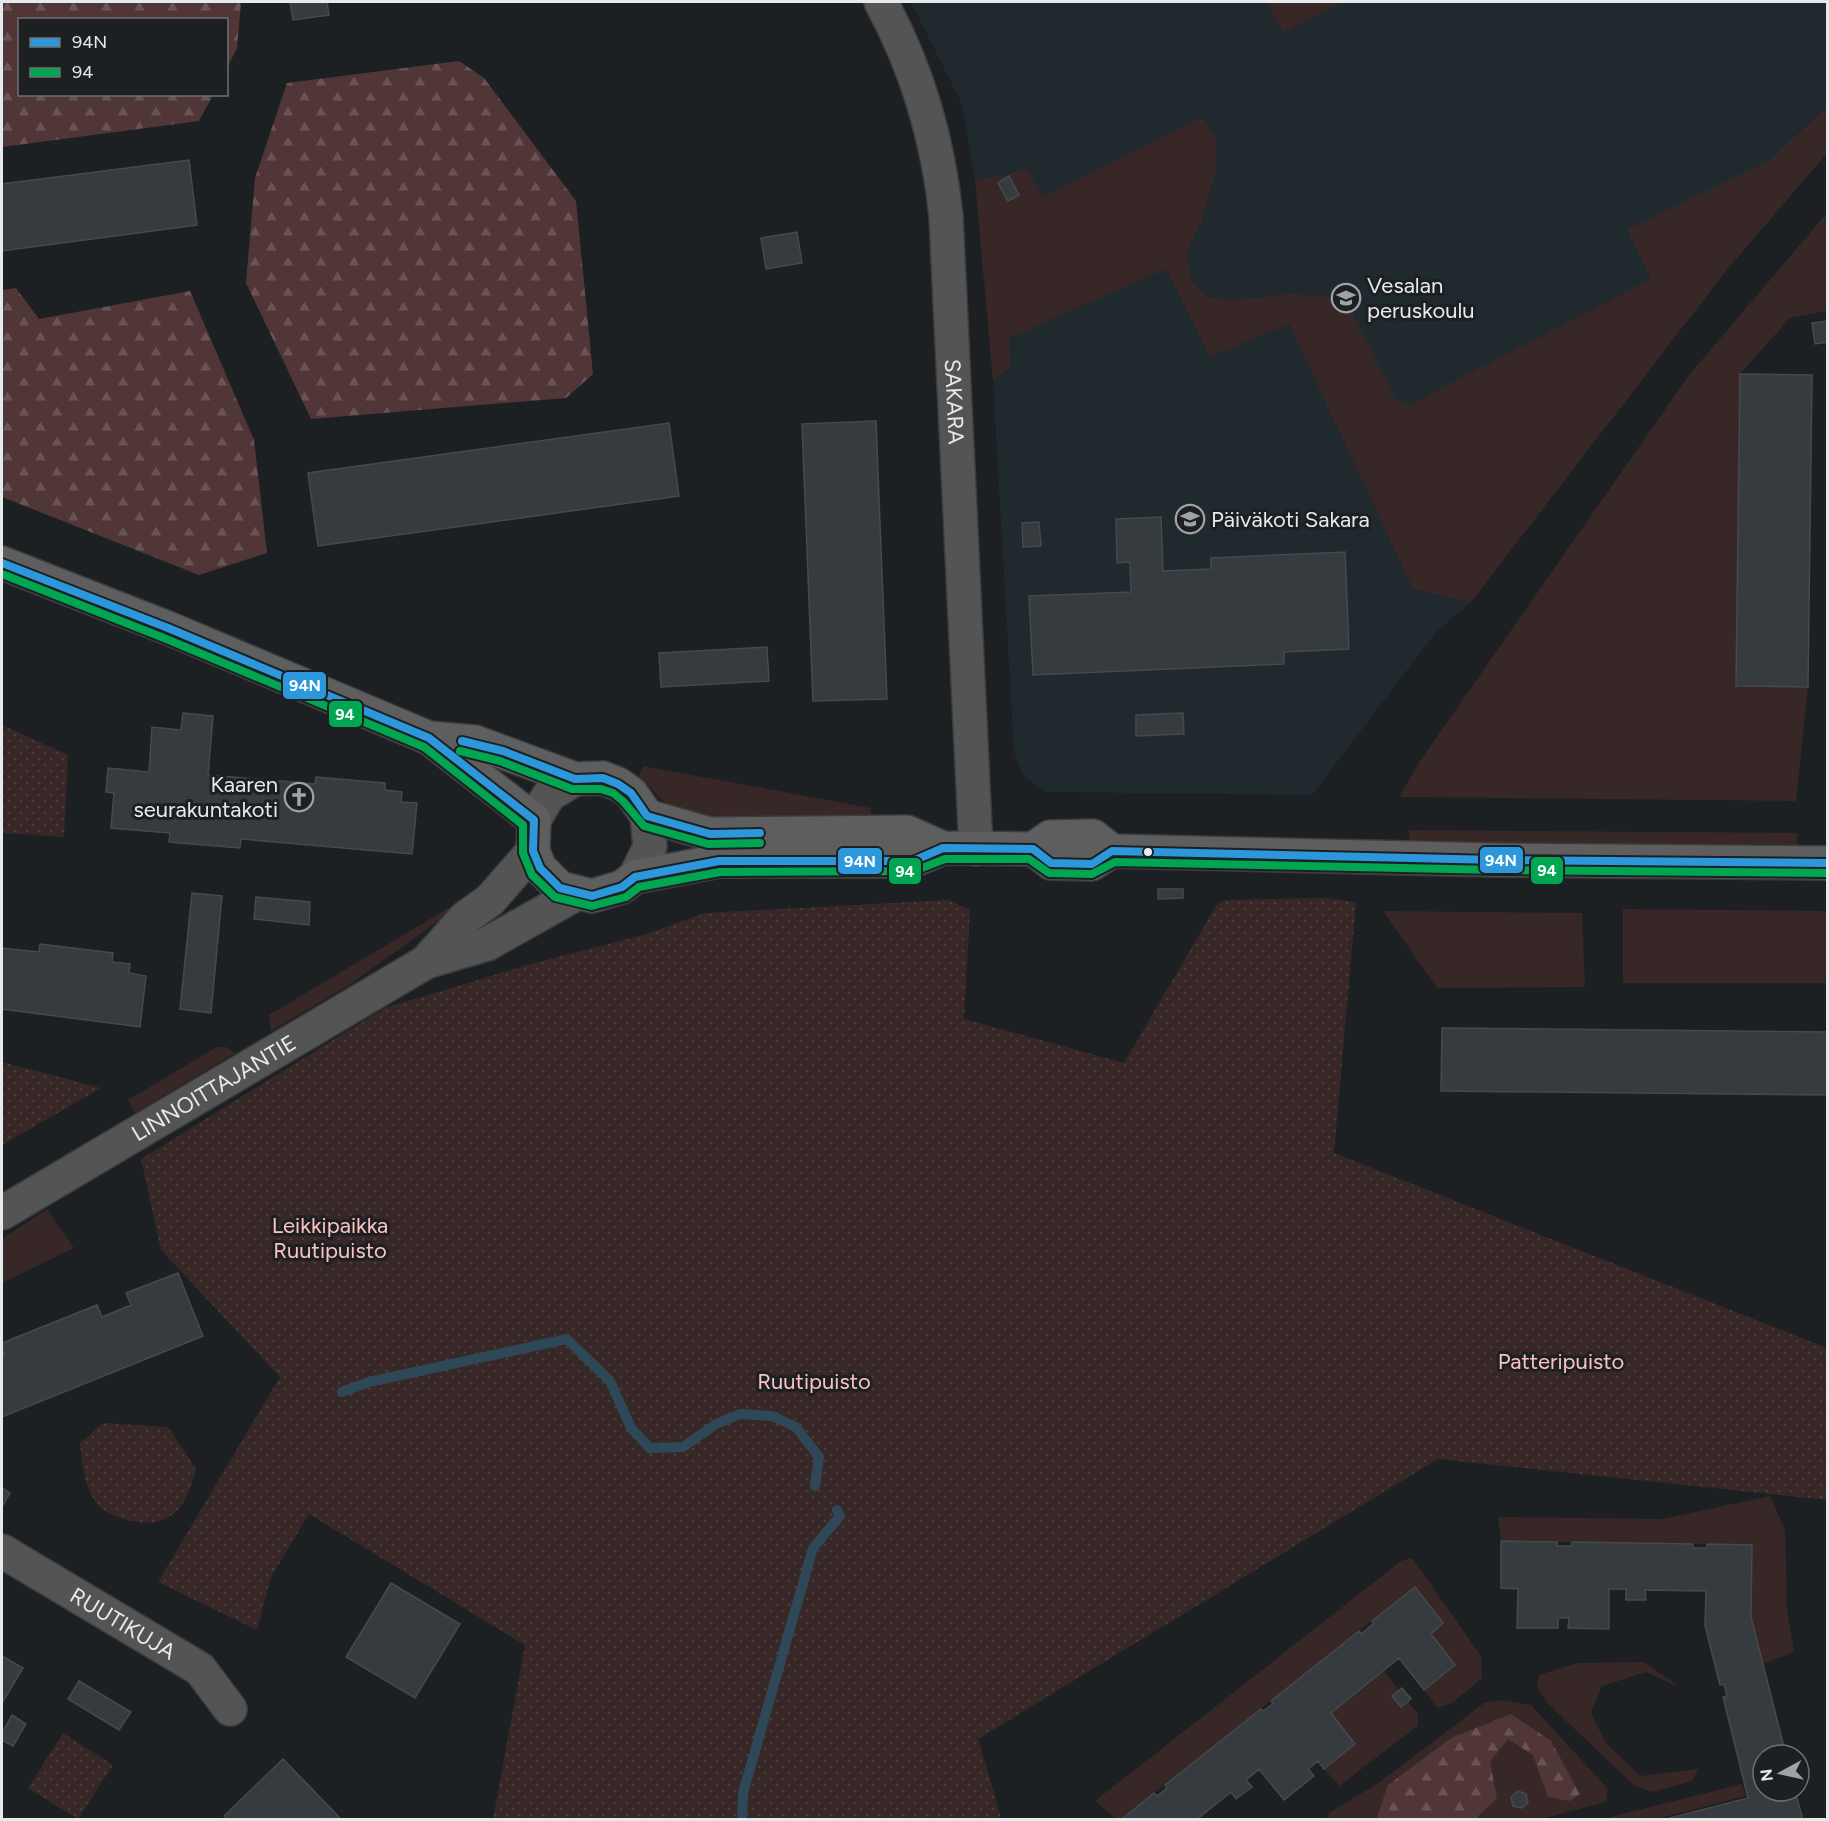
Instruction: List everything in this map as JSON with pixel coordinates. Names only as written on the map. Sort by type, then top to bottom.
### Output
[{"type":"main road","points":[[2,563],[178,632],[429,738],[465,769],[534,836],[540,868],[549,879],[560,888],[576,894],[592,896],[608,894],[635,877],[719,861],[913,861],[944,849],[1033,849],[1051,863],[1062,864],[1092,864],[1112,851],[1497,860],[1827,863]]},
{"type":"main road","points":[[429,738],[475,742],[575,779],[603,778],[632,793],[646,816],[710,834],[907,832],[944,849]]},
{"type":"street","name":"SAKARA","points":[[881,2],[902,40],[927,107],[941,170],[946,216],[976,849]]},
{"type":"street","points":[[534,836],[549,795],[575,779]]},
{"type":"street","points":[[635,877],[650,847],[646,816]]},
{"type":"street","name":"LINNOITTAJANTIE","points":[[426,962],[465,918],[490,900],[534,836]]},
{"type":"street","name":"LINNOITTAJANTIE","points":[[2,1213],[426,962],[487,944],[576,894]]},
{"type":"street","name":"RUUTIKUJA","points":[[2,1551],[200,1669],[230,1709]]},
{"type":"shaded area","name":"Vesalan peruskoulu","points":[[911,2],[1827,2],[1827,153],[1725,272],[1471,602],[1436,632],[1312,795],[1045,792],[1023,775],[1014,752],[993,380],[975,180],[962,104]]},
{"type":"green space","points":[[2,2],[241,2],[237,48],[228,66],[228,18],[18,18],[18,96],[212,96],[199,121],[2,147]]},
{"type":"green space","points":[[1267,2],[1344,2],[1283,33]]},
{"type":"green space","points":[[459,61],[484,78],[576,201],[593,374],[566,398],[311,419],[246,283],[255,178],[287,83]]},
{"type":"green space","points":[[1827,106],[1827,153],[1725,272],[1471,602],[1413,589],[1289,324],[1210,357],[1166,269],[1009,338],[1010,368],[993,380],[975,180],[1005,175],[1026,168],[1043,197],[1203,117],[1217,142],[1216,171],[1202,220],[1187,251],[1191,282],[1207,297],[1231,300],[1291,294],[1326,296],[1352,313],[1395,399],[1409,405],[1651,279],[1627,230],[1770,160]]},
{"type":"green space","points":[[1827,213],[1827,311],[1790,318],[1740,374],[1736,686],[1808,687],[1796,801],[1399,797],[1420,761],[1689,375]]},
{"type":"green space","points":[[16,288],[39,319],[190,291],[254,440],[267,553],[199,575],[2,497],[2,290]]},
{"type":"green space","points":[[2,725],[68,755],[64,837],[2,833]]},
{"type":"green space","points":[[643,766],[871,808],[870,819],[722,826],[675,812],[639,777]]},
{"type":"green space","points":[[1409,830],[1797,833],[1797,845],[1409,842]]},
{"type":"green space","name":"Ruutipuisto","points":[[1325,898],[1356,902],[1334,1153],[1827,1348],[1827,1500],[1438,1459],[978,1739],[1002,1820],[493,1819],[525,1645],[309,1514],[271,1577],[257,1630],[158,1582],[280,1377],[161,1250],[141,1159],[385,1008],[527,965],[643,935],[705,913],[948,900],[970,910],[964,1019],[1124,1063],[1216,906],[1224,900]]},
{"type":"green space","points":[[461,905],[349,985],[271,1031],[269,1015],[447,909]]},
{"type":"green space","points":[[1623,909],[1827,911],[1827,983],[1623,983]]},
{"type":"green space","points":[[1383,911],[1582,913],[1585,987],[1437,988]]},
{"type":"green space","points":[[217,1047],[226,1047],[235,1053],[135,1113],[128,1100]]},
{"type":"green space","points":[[2,1062],[101,1088],[2,1145]]},
{"type":"green space","points":[[47,1209],[74,1248],[2,1283],[2,1239]]},
{"type":"green space","points":[[103,1423],[168,1427],[196,1469],[183,1504],[168,1518],[158,1522],[131,1521],[105,1511],[93,1498],[83,1467],[80,1443]]},
{"type":"green space","points":[[1770,1496],[1785,1530],[1787,1609],[1794,1652],[1763,1664],[1751,1617],[1752,1545],[1501,1541],[1498,1517],[1663,1519]]},
{"type":"green space","points":[[1412,1558],[1481,1656],[1482,1678],[1451,1704],[1437,1708],[1424,1690],[1455,1665],[1431,1634],[1443,1623],[1414,1587],[1121,1819],[1116,1819],[1095,1801],[1401,1561]]},
{"type":"green space","points":[[1644,1662],[1681,1688],[1646,1672],[1602,1686],[1591,1713],[1606,1743],[1640,1776],[1699,1769],[1692,1781],[1653,1792],[1635,1786],[1546,1702],[1537,1686],[1539,1675],[1577,1663]]},
{"type":"green space","points":[[1384,1671],[1418,1714],[1418,1726],[1339,1786],[1324,1769],[1355,1744],[1331,1713]]},
{"type":"green space","points":[[1502,1700],[1531,1705],[1608,1789],[1606,1802],[1541,1819],[1325,1820],[1330,1812],[1377,1784],[1484,1703]]},
{"type":"green space","points":[[1511,1714],[1551,1741],[1580,1794],[1570,1801],[1548,1797],[1533,1755],[1508,1739],[1490,1762],[1497,1798],[1475,1819],[1381,1820],[1377,1817],[1388,1785],[1451,1738]]},
{"type":"green space","points":[[63,1733],[113,1765],[78,1819],[28,1788]]},
{"type":"green space","points":[[1742,1784],[1746,1796],[1656,1819],[1602,1819]]},
{"type":"building","points":[[290,2],[327,2],[329,15],[293,20]]},
{"type":"building","points":[[189,160],[197,225],[2,251],[2,184]]},
{"type":"building","points":[[1009,176],[1019,195],[1008,201],[998,183]]},
{"type":"building","points":[[797,232],[802,263],[766,269],[761,238]]},
{"type":"building","points":[[1828,321],[1828,342],[1815,344],[1812,323]]},
{"type":"building","points":[[1740,374],[1812,375],[1808,687],[1736,686]]},
{"type":"building","points":[[876,421],[887,699],[813,701],[802,424]]},
{"type":"building","points":[[669,423],[679,496],[318,546],[308,473]]},
{"type":"building","points":[[1161,517],[1163,571],[1211,569],[1211,558],[1345,552],[1349,649],[1284,652],[1284,664],[1033,675],[1029,596],[1131,592],[1130,562],[1117,563],[1116,519]]},
{"type":"building","points":[[1039,522],[1041,546],[1023,547],[1022,523]]},
{"type":"building","points":[[767,647],[769,681],[661,687],[659,653]]},
{"type":"building","points":[[183,713],[213,716],[208,775],[315,784],[316,777],[385,783],[385,790],[402,792],[401,802],[417,803],[412,854],[241,839],[240,848],[169,842],[170,833],[111,828],[114,793],[106,792],[108,768],[149,772],[152,727],[181,730]]},
{"type":"building","points":[[1183,713],[1184,734],[1136,736],[1136,715]]},
{"type":"building","points":[[1158,889],[1183,889],[1183,898],[1158,899]]},
{"type":"building","points":[[192,893],[222,896],[211,1013],[180,1009]]},
{"type":"building","points":[[256,897],[310,902],[309,925],[254,919]]},
{"type":"building","points":[[40,944],[113,953],[112,962],[130,964],[129,973],[146,976],[140,1027],[2,1009],[2,948],[39,952]]},
{"type":"building","points":[[1442,1028],[1828,1032],[1828,1095],[1441,1091]]},
{"type":"building","points":[[178,1273],[203,1336],[2,1417],[2,1357],[4,1356],[2,1343],[97,1305],[102,1317],[131,1305],[126,1293]]},
{"type":"building","points":[[2,1488],[10,1493],[2,1507]]},
{"type":"building","points":[[1501,1541],[1557,1542],[1557,1546],[1572,1546],[1572,1542],[1693,1544],[1693,1548],[1707,1548],[1707,1544],[1752,1545],[1751,1617],[1783,1743],[1751,1743],[1751,1803],[1798,1803],[1803,1820],[1662,1820],[1748,1798],[1723,1697],[1727,1696],[1724,1684],[1720,1685],[1705,1626],[1706,1591],[1645,1590],[1646,1600],[1626,1600],[1626,1589],[1609,1589],[1609,1629],[1568,1628],[1569,1618],[1558,1618],[1558,1628],[1517,1628],[1518,1589],[1501,1588]]},
{"type":"building","points":[[391,1583],[460,1624],[415,1698],[346,1657]]},
{"type":"building","points":[[1415,1587],[1443,1623],[1431,1634],[1455,1665],[1424,1690],[1399,1658],[1331,1713],[1355,1744],[1324,1769],[1318,1761],[1308,1769],[1314,1776],[1284,1800],[1259,1769],[1246,1780],[1252,1787],[1236,1799],[1231,1792],[1196,1820],[1121,1820],[1154,1793],[1157,1796],[1167,1788],[1165,1785],[1261,1709],[1263,1711],[1273,1704],[1271,1701],[1359,1631],[1361,1634],[1373,1624],[1372,1621]]},
{"type":"building","points":[[2,1656],[23,1668],[2,1703]]},
{"type":"building","points":[[79,1681],[131,1712],[119,1730],[68,1699]]},
{"type":"building","points":[[1402,1688],[1411,1699],[1401,1707],[1392,1696]]},
{"type":"building","points":[[12,1715],[26,1724],[13,1746],[2,1740],[2,1733]]},
{"type":"building","points":[[283,1759],[340,1818],[227,1820],[224,1816]]},
{"type":"building","points":[[1518,1791],[1526,1794],[1528,1803],[1522,1808],[1513,1806],[1511,1797]]},
{"type":"waterway","points":[[342,1392],[369,1382],[567,1339],[610,1381],[631,1428],[650,1448],[683,1447],[716,1424],[740,1414],[772,1416],[796,1427],[819,1457],[815,1486]]},
{"type":"waterway","points":[[742,1820],[743,1793],[813,1548],[840,1516],[837,1510]]},
{"type":"transit line","name":"94N","points":[[2,563],[168,628],[429,738],[534,820],[533,851],[540,868],[560,888],[592,896],[622,887],[635,877],[719,861],[913,861],[943,848],[1033,849],[1051,863],[1092,864],[1112,851],[1497,860],[1828,863]]},
{"type":"transit line","name":"94","points":[[2,574],[164,638],[424,747],[523,825],[523,853],[532,875],[555,897],[592,906],[626,897],[639,887],[720,872],[914,871],[945,859],[1029,859],[1049,873],[1092,874],[1115,862],[1497,870],[1828,873]]},
{"type":"transit line","name":"94N","points":[[462,741],[503,751],[575,779],[603,778],[618,784],[631,793],[647,816],[710,834],[760,833]]},
{"type":"transit line","name":"94","points":[[460,751],[500,761],[572,789],[601,789],[613,793],[623,801],[644,826],[708,844],[760,843]]},
{"type":"place","name":"Vesalan peruskoulu","points":[[1346,298]]},
{"type":"place","name":"Päiväkoti Sakara","points":[[1190,519]]},
{"type":"place","name":"Kaaren seurakuntakoti","points":[[299,797]]},
{"type":"park label","name":"Leikkipaikka Ruutipuisto","points":[[330,1238]]},
{"type":"park label","name":"Patteripuisto","points":[[1561,1361]]}]
